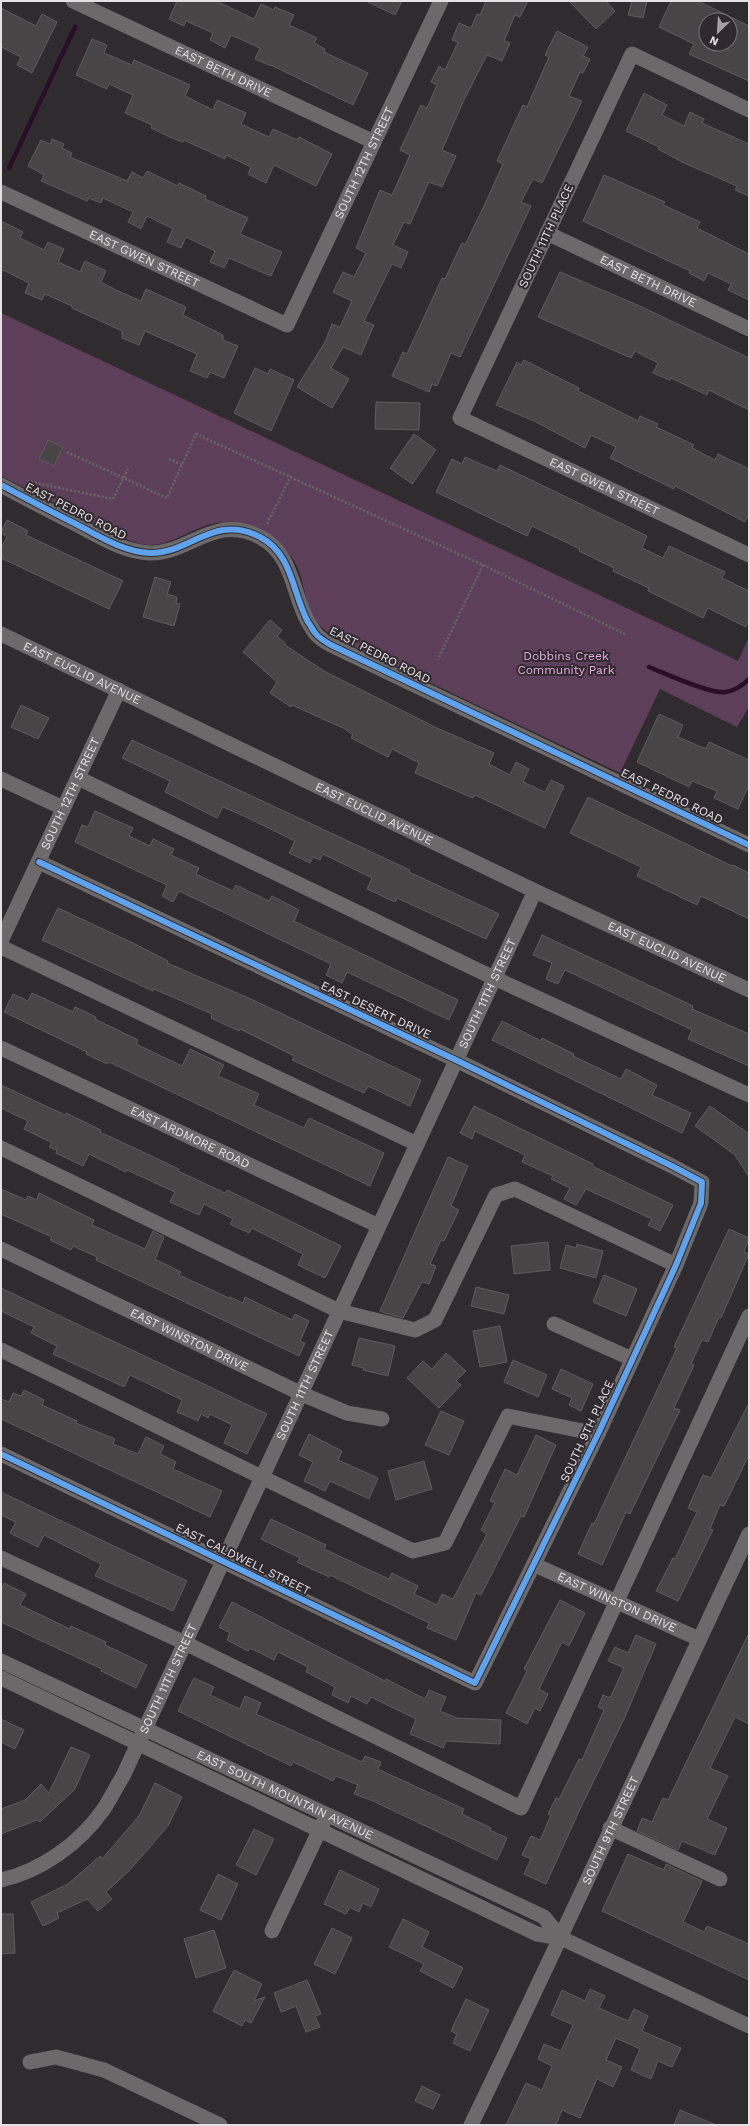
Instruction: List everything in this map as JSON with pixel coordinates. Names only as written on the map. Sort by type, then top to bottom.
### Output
[{"type":"street","name":"EAST BETH DRIVE","points":[[73,1],[374,142]]},
{"type":"street","name":"SOUTH 12TH STREET","points":[[287,325],[441,1]]},
{"type":"street","name":"SOUTH 11TH PLACE","points":[[460,418],[632,54],[749,110]]},
{"type":"street","name":"EAST GWEN STREET","points":[[1,192],[287,325]]},
{"type":"street","name":"EAST BETH DRIVE","points":[[547,233],[749,329]]},
{"type":"street","name":"EAST GWEN STREET","points":[[460,418],[749,556]]},
{"type":"street","name":"EAST PEDRO ROAD","points":[[6,488],[104,539],[127,549],[149,553],[164,552],[211,532],[228,529],[243,531],[260,537],[279,552],[290,571],[307,620],[315,634],[331,645],[749,845]]},
{"type":"street","name":"EAST EUCLID AVENUE","points":[[1,634],[535,891],[749,990]]},
{"type":"street","name":"SOUTH 12TH STREET","points":[[1,941],[119,690]]},
{"type":"street","points":[[78,778],[494,978],[749,1095]]},
{"type":"street","points":[[1,779],[63,808]]},
{"type":"street","name":"EAST DESERT DRIVE","points":[[39,862],[456,1060],[702,1182]]},
{"type":"street","name":"SOUTH 11TH STREET","points":[[1,1880],[16,1877],[48,1862],[76,1840],[102,1811],[123,1776],[140,1736],[302,1394],[339,1311],[535,891]]},
{"type":"street","points":[[1,947],[417,1144]]},
{"type":"street","name":"EAST ARDMORE ROAD","points":[[1,1048],[379,1226]]},
{"type":"street","points":[[1,1148],[339,1311],[415,1330],[435,1320],[496,1195],[515,1189],[676,1265]]},
{"type":"street","name":"SOUTH 9TH PLACE","points":[[476,1683],[598,1434],[676,1265],[701,1203],[702,1182]]},
{"type":"street","name":"EAST WINSTON DRIVE","points":[[1,1249],[302,1394],[347,1414],[382,1419]]},
{"type":"street","points":[[1,1558],[185,1643],[521,1808],[749,1316]]},
{"type":"street","points":[[554,1324],[632,1359]]},
{"type":"street","points":[[1,1350],[413,1551],[445,1544],[508,1416],[598,1434]]},
{"type":"street","name":"EAST CALDWELL STREET","points":[[1,1454],[476,1683]]},
{"type":"street","name":"SOUTH 9TH STREET","points":[[471,2125],[561,1938],[610,1828],[749,1534]]},
{"type":"street","name":"EAST WINSTON DRIVE","points":[[535,1564],[699,1639]]},
{"type":"street","name":"EAST SOUTH MOUNTAIN AVENUE","points":[[1,1661],[319,1832],[537,1934],[561,1938],[749,2026]]},
{"type":"street","name":"EAST SOUTH MOUNTAIN AVENUE","points":[[1,1678],[327,1815],[544,1917],[561,1938]]},
{"type":"street","points":[[272,1931],[327,1815]]},
{"type":"street","points":[[610,1828],[720,1879]]},
{"type":"street","points":[[30,2062],[56,2057],[104,2070],[220,2125]]},
{"type":"path","points":[[67,452],[167,498],[196,434],[291,476],[483,565],[625,634]]},
{"type":"path","points":[[169,459],[182,465]]},
{"type":"path","points":[[6,488],[23,480],[113,499],[128,469]]},
{"type":"path","points":[[260,537],[291,476]]},
{"type":"path","points":[[439,657],[483,565]]},
{"type":"green space","name":"Dobbins Creek Community Park","points":[[1,313],[738,661],[749,637],[749,707],[737,727],[660,689],[620,773],[336,638],[315,620],[307,602],[300,573],[296,563],[290,555],[279,546],[249,530],[231,523],[210,524],[160,544],[150,545],[136,543],[123,538],[1,476]]},
{"type":"building","points":[[177,1],[216,1],[254,19],[261,4],[274,10],[275,7],[294,15],[289,25],[317,38],[314,43],[325,49],[324,52],[368,73],[353,105],[271,65],[255,59],[260,48],[231,35],[225,48],[210,40],[213,33],[186,21],[184,26],[169,19]]},
{"type":"building","points":[[366,1],[402,1],[395,15]]},
{"type":"building","points":[[486,1],[528,1],[520,17],[515,15],[504,41],[510,43],[502,61],[487,55],[463,102],[442,150],[456,156],[442,187],[429,182],[410,224],[404,222],[393,245],[408,252],[401,268],[392,264],[364,321],[374,325],[361,355],[343,347],[331,368],[349,379],[332,408],[297,387],[325,342],[332,324],[340,327],[352,301],[333,292],[343,272],[354,277],[366,253],[356,248],[380,190],[392,195],[410,155],[400,150],[421,105],[427,108],[437,85],[431,82],[439,66],[445,70],[458,42],[452,40],[459,23],[471,28],[477,14],[480,15]]},
{"type":"building","points":[[569,1],[606,1],[615,11],[596,29]]},
{"type":"building","points":[[632,1],[647,1],[643,18],[628,15]]},
{"type":"building","points":[[671,1],[698,1],[720,12],[698,12],[698,52],[738,52],[738,21],[749,26],[749,81],[689,54],[694,44],[659,27]]},
{"type":"building","points":[[1,8],[36,26],[42,14],[57,22],[32,73],[17,65],[21,57],[1,47]]},
{"type":"building","points":[[557,31],[588,47],[583,56],[590,59],[583,73],[580,72],[569,96],[582,101],[542,183],[533,179],[521,202],[531,206],[460,357],[451,353],[437,386],[432,384],[429,392],[392,376],[403,352],[407,354],[442,278],[445,279],[462,243],[465,245],[484,206],[503,164],[497,161],[523,105],[527,107],[549,57],[545,55]]},
{"type":"building","points":[[92,39],[107,45],[104,53],[132,65],[134,60],[190,85],[185,96],[213,110],[217,100],[246,113],[241,124],[269,137],[273,129],[297,140],[299,137],[332,154],[316,186],[274,165],[266,183],[248,174],[251,167],[226,155],[225,159],[184,140],[183,142],[172,138],[151,128],[152,125],[125,113],[133,95],[109,84],[107,89],[76,75]]},
{"type":"building","points":[[644,93],[667,105],[662,115],[684,126],[690,112],[704,119],[702,123],[749,144],[749,196],[735,190],[737,186],[682,162],[658,149],[659,147],[626,131]]},
{"type":"building","points":[[52,139],[64,144],[62,148],[72,153],[70,157],[127,181],[132,172],[143,178],[147,171],[178,186],[179,183],[206,196],[205,199],[248,218],[240,234],[282,252],[271,276],[229,258],[224,268],[210,262],[215,251],[186,237],[181,248],[167,242],[173,229],[147,216],[141,229],[128,222],[133,212],[103,198],[101,203],[89,198],[87,201],[41,181],[44,175],[28,166],[41,140],[50,144]]},
{"type":"building","points":[[604,175],[665,202],[663,205],[700,222],[697,228],[749,254],[749,300],[728,290],[731,284],[708,273],[704,281],[689,273],[690,271],[583,221]]},
{"type":"building","points":[[1,221],[23,232],[20,238],[44,250],[48,242],[64,249],[58,262],[80,272],[85,261],[106,271],[101,282],[116,290],[141,301],[146,289],[186,307],[183,315],[223,335],[223,340],[238,346],[224,378],[210,372],[207,378],[190,371],[197,354],[145,331],[139,345],[122,338],[122,331],[72,308],[72,306],[45,294],[42,300],[25,293],[29,283],[1,269]]},
{"type":"building","points":[[560,272],[642,307],[749,358],[749,410],[709,390],[707,395],[671,378],[670,380],[653,373],[658,363],[635,351],[631,358],[538,317]]},
{"type":"building","points":[[524,360],[579,388],[578,391],[638,421],[640,416],[658,424],[656,427],[694,445],[692,448],[715,460],[718,454],[749,469],[749,513],[745,522],[675,486],[674,489],[610,458],[616,447],[591,435],[585,448],[534,421],[496,405],[517,362],[521,365]]},
{"type":"building","points":[[255,368],[268,374],[270,369],[294,380],[271,431],[234,413]]},
{"type":"building","points":[[376,402],[420,403],[419,430],[375,429]]},
{"type":"building","points":[[414,434],[436,450],[412,484],[390,468]]},
{"type":"building","points":[[48,440],[63,447],[54,466],[39,459]]},
{"type":"building","points":[[465,457],[497,471],[500,465],[647,536],[642,548],[663,558],[669,546],[725,572],[722,578],[749,591],[749,620],[746,627],[708,608],[703,618],[648,591],[649,588],[613,571],[614,568],[579,551],[580,549],[532,526],[527,536],[436,492],[452,459],[462,464]]},
{"type":"building","points":[[7,520],[28,531],[26,535],[123,581],[109,609],[1,558],[1,548],[7,537],[1,532]]},
{"type":"building","points":[[155,577],[171,582],[167,594],[177,597],[176,603],[180,604],[174,626],[143,617]]},
{"type":"building","points":[[270,620],[282,630],[277,636],[286,644],[285,645],[324,671],[437,728],[494,753],[489,764],[510,775],[516,762],[529,769],[523,782],[545,792],[551,780],[564,786],[545,828],[475,795],[473,798],[415,773],[419,763],[392,749],[388,757],[351,738],[353,735],[345,729],[292,705],[291,707],[270,693],[277,682],[243,652]]},
{"type":"building","points":[[21,705],[49,718],[38,739],[11,727]]},
{"type":"building","points":[[659,714],[683,725],[678,737],[706,749],[709,742],[749,760],[749,785],[738,809],[714,798],[717,791],[692,781],[689,787],[637,762]]},
{"type":"building","points":[[132,740],[410,870],[409,872],[499,914],[486,939],[397,898],[395,902],[367,889],[372,878],[323,854],[320,860],[313,857],[310,863],[289,853],[295,841],[244,816],[223,807],[217,818],[165,792],[170,781],[122,758]]},
{"type":"building","points":[[588,797],[749,873],[749,919],[701,896],[697,905],[637,876],[641,867],[570,833]]},
{"type":"building","points":[[95,811],[133,828],[129,836],[150,846],[153,839],[174,849],[171,855],[199,868],[196,874],[233,891],[236,885],[269,901],[272,896],[299,910],[294,921],[458,1000],[449,1020],[347,972],[342,983],[326,975],[331,964],[179,891],[173,902],[162,896],[167,885],[75,842],[82,825],[88,827]]},
{"type":"building","points":[[58,908],[135,944],[168,961],[167,963],[253,1000],[421,1080],[410,1106],[368,1086],[364,1093],[292,1060],[294,1056],[240,1029],[239,1031],[211,1018],[212,1014],[154,989],[153,991],[42,940]]},
{"type":"building","points":[[542,935],[693,1006],[692,1009],[749,1034],[749,1066],[688,1039],[692,1030],[565,970],[558,984],[546,979],[552,963],[533,955]]},
{"type":"building","points":[[32,993],[73,1012],[75,1007],[96,1017],[95,1019],[138,1040],[136,1044],[182,1066],[190,1049],[224,1065],[218,1076],[259,1094],[254,1105],[304,1128],[309,1118],[384,1153],[370,1186],[109,1062],[107,1064],[86,1054],[87,1052],[4,1012],[13,994],[28,1001]]},
{"type":"building","points":[[502,1021],[541,1041],[542,1038],[574,1054],[573,1056],[621,1079],[626,1069],[657,1085],[652,1095],[691,1113],[682,1133],[492,1040]]},
{"type":"building","points":[[1,1085],[65,1115],[66,1113],[101,1130],[100,1132],[179,1169],[178,1171],[225,1193],[227,1190],[341,1246],[325,1278],[298,1265],[303,1254],[252,1228],[249,1233],[230,1224],[233,1219],[204,1204],[199,1215],[170,1202],[175,1192],[127,1170],[126,1172],[89,1154],[83,1166],[56,1153],[57,1150],[49,1147],[52,1143],[24,1129],[28,1121],[1,1108]]},
{"type":"building","points":[[474,1106],[673,1205],[660,1231],[648,1225],[652,1219],[586,1189],[576,1205],[564,1199],[570,1188],[551,1179],[553,1176],[522,1162],[525,1155],[475,1131],[472,1139],[460,1133]]},
{"type":"building","points":[[710,1106],[749,1134],[749,1177],[735,1155],[695,1126]]},
{"type":"building","points":[[448,1157],[468,1166],[451,1206],[459,1210],[444,1241],[441,1240],[430,1264],[436,1266],[429,1284],[422,1282],[403,1318],[380,1311]]},
{"type":"building","points":[[1,1189],[26,1200],[28,1196],[37,1200],[39,1193],[94,1220],[92,1225],[145,1249],[153,1231],[164,1237],[155,1259],[181,1272],[179,1275],[243,1303],[245,1297],[292,1320],[295,1314],[309,1321],[300,1341],[305,1343],[299,1356],[96,1260],[97,1257],[73,1246],[71,1250],[50,1240],[52,1237],[1,1214]]},
{"type":"building","points":[[729,1229],[749,1238],[744,1252],[749,1254],[721,1318],[719,1317],[708,1342],[702,1340],[691,1364],[694,1365],[674,1408],[680,1410],[630,1514],[626,1512],[602,1565],[578,1554],[592,1523],[594,1524],[677,1348],[674,1347]]},
{"type":"building","points":[[548,1242],[550,1270],[514,1274],[511,1246]]},
{"type":"building","points":[[577,1244],[603,1251],[596,1278],[560,1268],[566,1245],[576,1248]]},
{"type":"building","points":[[604,1275],[637,1289],[626,1316],[593,1302]]},
{"type":"building","points":[[476,1287],[509,1295],[504,1314],[471,1306]]},
{"type":"building","points":[[1,1288],[267,1414],[247,1454],[224,1443],[232,1425],[210,1414],[208,1418],[201,1414],[198,1421],[177,1412],[182,1400],[130,1375],[124,1387],[53,1354],[57,1346],[31,1333],[34,1327],[1,1311]]},
{"type":"building","points":[[500,1326],[507,1362],[480,1367],[473,1331]]},
{"type":"building","points":[[359,1338],[395,1346],[388,1376],[363,1370],[364,1368],[352,1365]]},
{"type":"building","points":[[446,1353],[466,1371],[456,1381],[461,1385],[439,1408],[407,1378],[423,1361],[432,1369]]},
{"type":"building","points":[[513,1360],[547,1375],[538,1397],[504,1382]]},
{"type":"building","points":[[561,1369],[593,1384],[581,1411],[569,1405],[572,1398],[552,1389]]},
{"type":"building","points":[[24,1390],[44,1400],[42,1405],[77,1421],[76,1423],[115,1439],[113,1444],[138,1454],[146,1437],[164,1446],[160,1454],[176,1462],[173,1469],[222,1491],[210,1517],[1,1419],[1,1399],[9,1402],[13,1393],[21,1396]]},
{"type":"building","points":[[749,1403],[749,1455],[724,1506],[720,1505],[710,1529],[713,1530],[678,1601],[656,1591],[673,1558],[675,1559],[697,1512],[688,1508],[703,1475],[711,1478]]},
{"type":"building","points":[[441,1411],[464,1421],[449,1455],[425,1445]]},
{"type":"building","points":[[309,1434],[342,1451],[338,1460],[378,1478],[369,1499],[330,1481],[325,1491],[304,1481],[313,1462],[299,1455]]},
{"type":"building","points":[[536,1435],[556,1445],[524,1517],[521,1516],[481,1595],[476,1593],[456,1640],[427,1628],[429,1623],[330,1575],[329,1577],[297,1562],[300,1558],[261,1539],[271,1519],[326,1545],[324,1549],[389,1579],[392,1573],[418,1586],[414,1594],[437,1605],[442,1594],[453,1599],[487,1534],[481,1530],[495,1503],[490,1501],[505,1469],[517,1475]]},
{"type":"building","points":[[424,1461],[432,1489],[396,1500],[388,1471]]},
{"type":"building","points":[[1,1492],[187,1581],[173,1611],[95,1576],[101,1564],[44,1535],[38,1547],[10,1533],[16,1522],[1,1515]]},
{"type":"building","points":[[4,1583],[26,1594],[20,1605],[70,1629],[71,1626],[106,1642],[105,1645],[147,1665],[136,1688],[101,1671],[102,1669],[1,1622],[1,1591]]},
{"type":"building","points":[[560,1600],[585,1613],[569,1646],[562,1642],[539,1689],[548,1694],[540,1711],[535,1708],[527,1724],[506,1713],[527,1671],[524,1669]]},
{"type":"building","points":[[232,1602],[385,1681],[386,1679],[425,1699],[429,1690],[446,1697],[440,1711],[457,1718],[501,1720],[500,1744],[446,1741],[443,1748],[410,1734],[416,1719],[371,1697],[367,1704],[351,1696],[348,1703],[332,1695],[335,1687],[306,1672],[308,1667],[278,1652],[274,1660],[250,1648],[248,1651],[227,1640],[230,1633],[219,1627]]},
{"type":"building","points":[[749,1633],[749,1724],[735,1717],[710,1768],[728,1776],[707,1819],[727,1828],[715,1855],[682,1841],[678,1850],[637,1831],[642,1818],[652,1822],[663,1798],[668,1800]]},
{"type":"building","points":[[636,1635],[656,1644],[624,1719],[580,1809],[546,1884],[524,1874],[531,1859],[522,1855],[531,1836],[540,1840],[551,1815],[548,1814],[556,1798],[559,1799],[579,1759],[582,1760],[604,1710],[598,1707],[603,1695],[610,1698],[624,1668],[608,1661],[615,1647],[628,1653]]},
{"type":"building","points":[[194,1678],[214,1687],[210,1695],[240,1709],[245,1696],[261,1703],[256,1714],[362,1762],[365,1756],[381,1762],[378,1769],[464,1809],[462,1814],[491,1828],[490,1830],[507,1838],[497,1860],[373,1801],[354,1794],[358,1785],[336,1776],[333,1781],[293,1762],[291,1766],[178,1711]]},
{"type":"building","points":[[1,1719],[24,1730],[15,1749],[1,1742]]},
{"type":"building","points":[[71,1747],[90,1755],[75,1789],[40,1822],[37,1820],[1,1834],[1,1809],[25,1800],[41,1784],[49,1793]]},
{"type":"building","points":[[155,1783],[182,1797],[168,1826],[129,1871],[106,1892],[112,1899],[98,1911],[87,1899],[57,1913],[59,1918],[43,1926],[31,1902],[68,1884],[100,1856],[102,1859],[139,1816]]},
{"type":"building","points":[[254,1829],[274,1839],[256,1875],[236,1865]]},
{"type":"building","points":[[628,1854],[664,1870],[666,1864],[702,1881],[683,1922],[704,1932],[707,1926],[749,1944],[749,1980],[602,1911]]},
{"type":"building","points":[[340,1870],[379,1889],[371,1907],[363,1903],[359,1912],[350,1907],[346,1914],[324,1904]]},
{"type":"building","points":[[218,1874],[238,1884],[221,1920],[200,1910]]},
{"type":"building","points":[[1,1914],[13,1914],[15,1953],[1,1954]]},
{"type":"building","points":[[403,1919],[429,1932],[422,1947],[463,1968],[453,1988],[420,1971],[424,1964],[389,1947]]},
{"type":"building","points":[[332,1928],[352,1938],[335,1974],[314,1964]]},
{"type":"building","points":[[214,1930],[226,1968],[196,1978],[184,1939]]},
{"type":"building","points":[[234,1970],[262,1984],[254,2001],[265,1997],[251,2023],[245,2020],[242,2026],[213,2011]]},
{"type":"building","points":[[307,1980],[321,2014],[315,2016],[320,2027],[306,2032],[296,2006],[281,2012],[274,1993]]},
{"type":"building","points":[[590,1989],[605,1996],[599,2008],[628,2021],[634,2009],[648,2016],[642,2031],[681,2048],[672,2067],[658,2061],[651,2079],[631,2070],[640,2049],[616,2038],[606,2060],[622,2067],[613,2087],[597,2079],[580,2118],[562,2110],[556,2125],[506,2125],[526,2083],[542,2090],[552,2066],[538,2059],[544,2044],[561,2051],[573,2025],[551,2015],[562,1990],[585,2001]]},
{"type":"building","points":[[466,1999],[489,2010],[470,2051],[453,2043],[457,2034],[451,2031]]},
{"type":"building","points":[[422,2086],[440,2095],[433,2109],[415,2101]]},
{"type":"building","points":[[680,2110],[716,2125],[674,2125]]},
{"type":"waterway","points":[[9,168],[75,27]]},
{"type":"waterway","points":[[649,667],[688,683],[719,692],[735,689],[749,679]]},
{"type":"cycle path","points":[[1,485],[110,542],[130,550],[150,553],[164,552],[178,548],[203,536],[229,530],[244,531],[260,537],[271,544],[279,553],[290,575],[308,622],[315,633],[325,642],[749,845]]},
{"type":"cycle path","points":[[1,1454],[475,1683],[598,1434],[676,1265],[701,1203],[702,1182],[672,1166],[456,1060],[39,862]]}]
